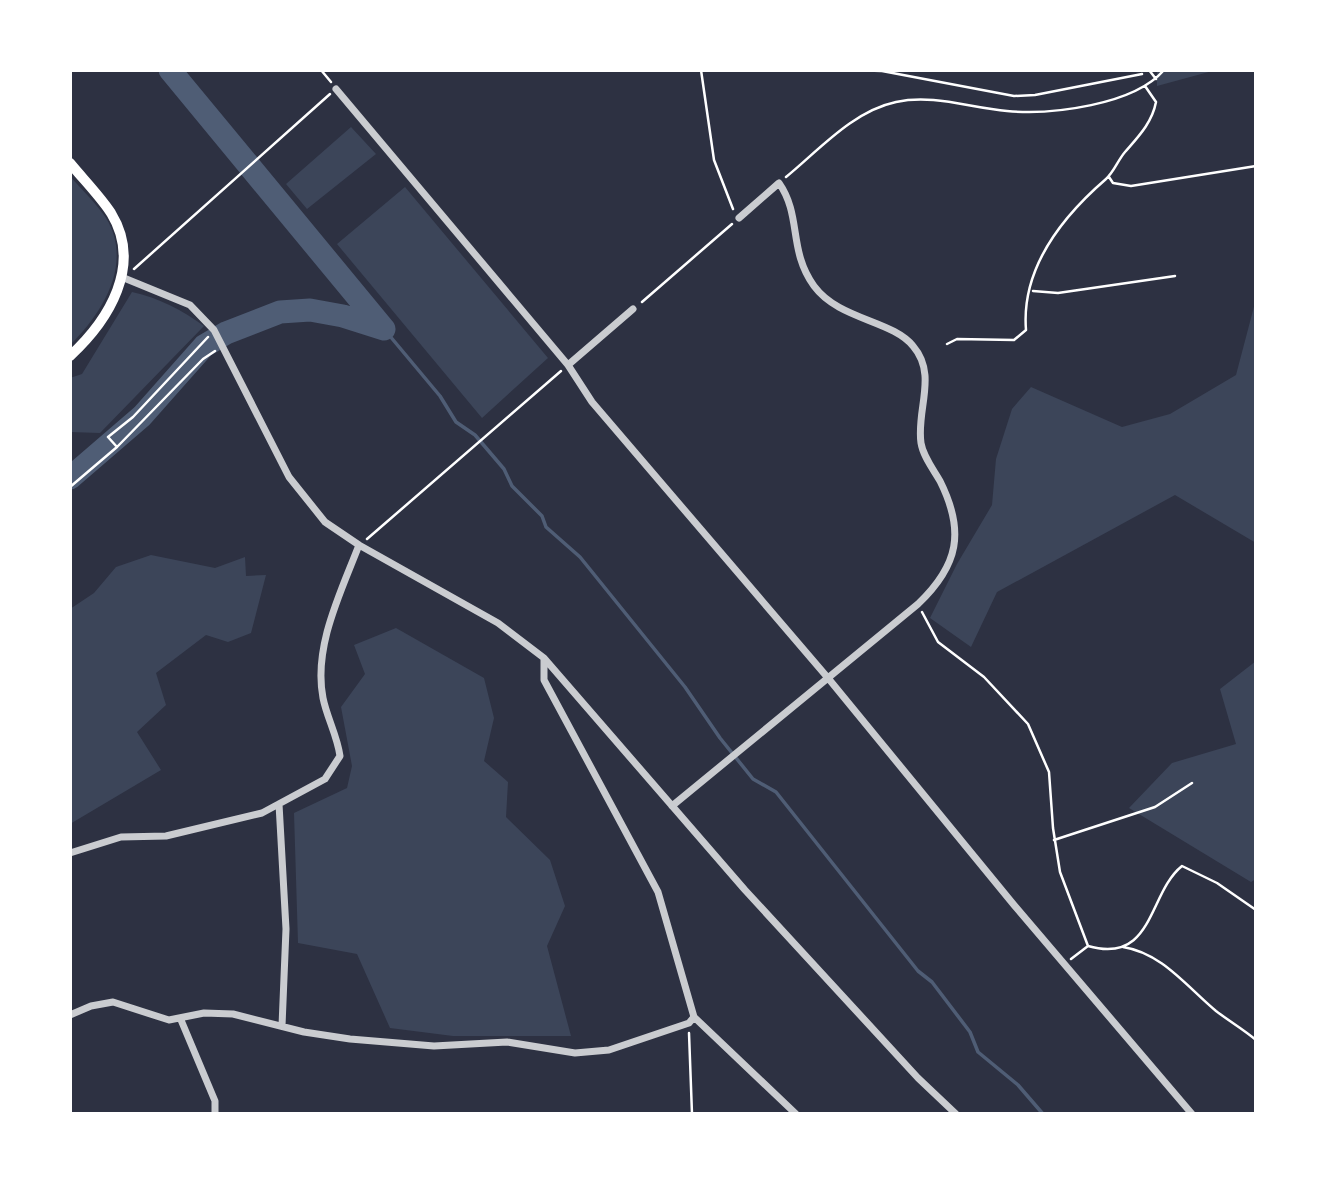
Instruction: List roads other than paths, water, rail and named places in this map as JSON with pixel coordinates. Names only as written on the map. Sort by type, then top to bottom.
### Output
[{"type":"main road","points":[[70,163],[112,214],[124,248],[124,278],[86,340],[70,356]]},
{"type":"street","points":[[336,89],[568,365],[592,402],[828,678],[1006,895],[1192,1114]]},
{"type":"street","points":[[672,806],[918,604],[940,580],[951,558],[956,529],[949,500],[921,447],[926,383],[920,354],[899,334],[855,317],[820,293],[797,254],[789,198],[779,183],[739,218]]},
{"type":"street","points":[[124,278],[190,305],[214,330],[289,477],[325,522],[359,545],[498,623],[544,658],[672,806],[909,1069],[956,1114]]},
{"type":"street","points":[[568,365],[633,309]]},
{"type":"street","points":[[70,853],[121,837],[166,836],[262,813],[326,779],[340,756],[323,701],[320,668],[336,606],[359,545]]},
{"type":"street","points":[[544,658],[544,680],[658,892],[691,1020],[796,1114]]},
{"type":"street","points":[[279,804],[286,929],[282,1026]]},
{"type":"street","points":[[70,1015],[92,1006],[113,1002],[161,1018],[181,1020],[204,1013],[233,1014],[350,1039],[434,1046],[507,1042],[575,1053],[609,1050],[691,1020]]},
{"type":"street","points":[[181,1020],[215,1101],[215,1114]]},
{"type":"waterway","points":[[170,70],[384,329]]},
{"type":"waterway","points":[[70,478],[142,416],[204,346],[226,333],[280,312],[310,310],[343,316],[384,329]]},
{"type":"waterway","points":[[384,329],[440,396],[456,422],[475,435],[504,469],[512,486],[542,516],[546,527],[580,557],[685,687],[720,738],[753,779],[776,792],[918,971],[932,982],[970,1032],[978,1052],[1018,1085],[1043,1114]]}]
